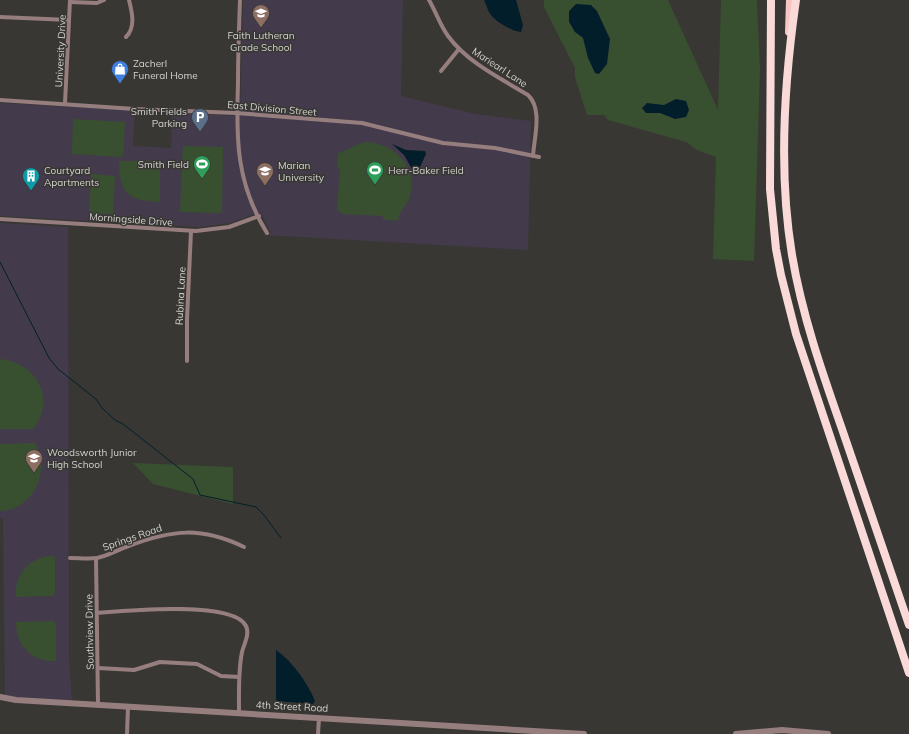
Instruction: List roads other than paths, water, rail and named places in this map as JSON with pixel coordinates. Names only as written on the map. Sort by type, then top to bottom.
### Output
[{"type":"highway","points":[[772,0],[769,147],[770,189],[777,254],[796,334],[909,673]]},
{"type":"highway","points":[[796,0],[789,49],[784,154],[785,191],[792,254],[810,331],[909,625]]},
{"type":"main road","points":[[789,49],[790,0]]},
{"type":"street","points":[[70,1],[97,3],[104,0]]},
{"type":"street","points":[[126,37],[132,29],[129,0]]},
{"type":"street","points":[[240,0],[236,138],[241,171],[248,194],[268,233]]},
{"type":"street","name":"Mariearl Lane","points":[[430,0],[441,26],[459,49],[473,61],[528,95],[532,100],[536,112],[533,156]]},
{"type":"street","name":"University Drive","points":[[65,103],[70,1]]},
{"type":"street","points":[[0,17],[69,20]]},
{"type":"street","points":[[441,70],[459,49]]},
{"type":"street","name":"East Division Street","points":[[0,100],[65,103],[135,109],[236,113],[373,125],[443,143],[495,148],[539,158]]},
{"type":"street","name":"Morningside Drive","points":[[0,219],[191,231],[228,228],[258,216]]},
{"type":"street","name":"Rubina Lane","points":[[187,361],[187,319],[191,231]]},
{"type":"street","name":"Springs Road","points":[[70,558],[96,558],[162,534],[177,532],[220,536],[244,547]]},
{"type":"street","name":"Southview Drive","points":[[96,558],[98,705]]},
{"type":"street","points":[[97,613],[170,608],[200,610],[233,616],[245,625],[247,632],[240,662],[239,714]]},
{"type":"street","points":[[98,668],[134,670],[160,662],[197,664],[221,676],[239,677]]},
{"type":"street","name":"4th Street Road","points":[[0,697],[16,700],[584,734]]},
{"type":"street","points":[[127,734],[128,707]]},
{"type":"street","points":[[318,734],[319,718]]},
{"type":"street","points":[[736,734],[775,730],[828,734]]},
{"type":"water","points":[[484,0],[516,0],[523,25],[521,32],[508,28],[495,19],[489,12]]},
{"type":"water","points":[[576,4],[591,5],[597,11],[610,39],[607,64],[599,74],[595,73],[588,58],[583,38],[575,32],[569,22],[569,11]]},
{"type":"water","points":[[676,99],[686,101],[689,110],[686,117],[675,119],[660,113],[646,113],[642,108],[647,103],[664,105]]},
{"type":"water","points":[[392,144],[406,150],[425,151],[426,154],[416,176],[404,155]]},
{"type":"water","points":[[276,650],[294,666],[304,680],[315,701],[313,704],[276,701]]},
{"type":"waterway","points":[[0,262],[49,358],[58,369],[96,399],[102,408],[115,420],[123,424],[193,479],[200,495],[256,507],[264,515],[281,538]]},
{"type":"place","name":"Faith Lutheran Grade School","points":[[261,28]]},
{"type":"place","name":"Zacherl Funeral Home","points":[[120,84]]},
{"type":"place","name":"Smith Fields Parking","points":[[200,132]]},
{"type":"place","name":"Smith Field","points":[[202,179]]},
{"type":"place","name":"Herr-Baker Field","points":[[375,185]]},
{"type":"place","name":"Marian University","points":[[265,186]]},
{"type":"place","name":"Courtyard Apartments","points":[[31,191]]},
{"type":"place","name":"Woodsworth Junior High School","points":[[34,473]]}]
